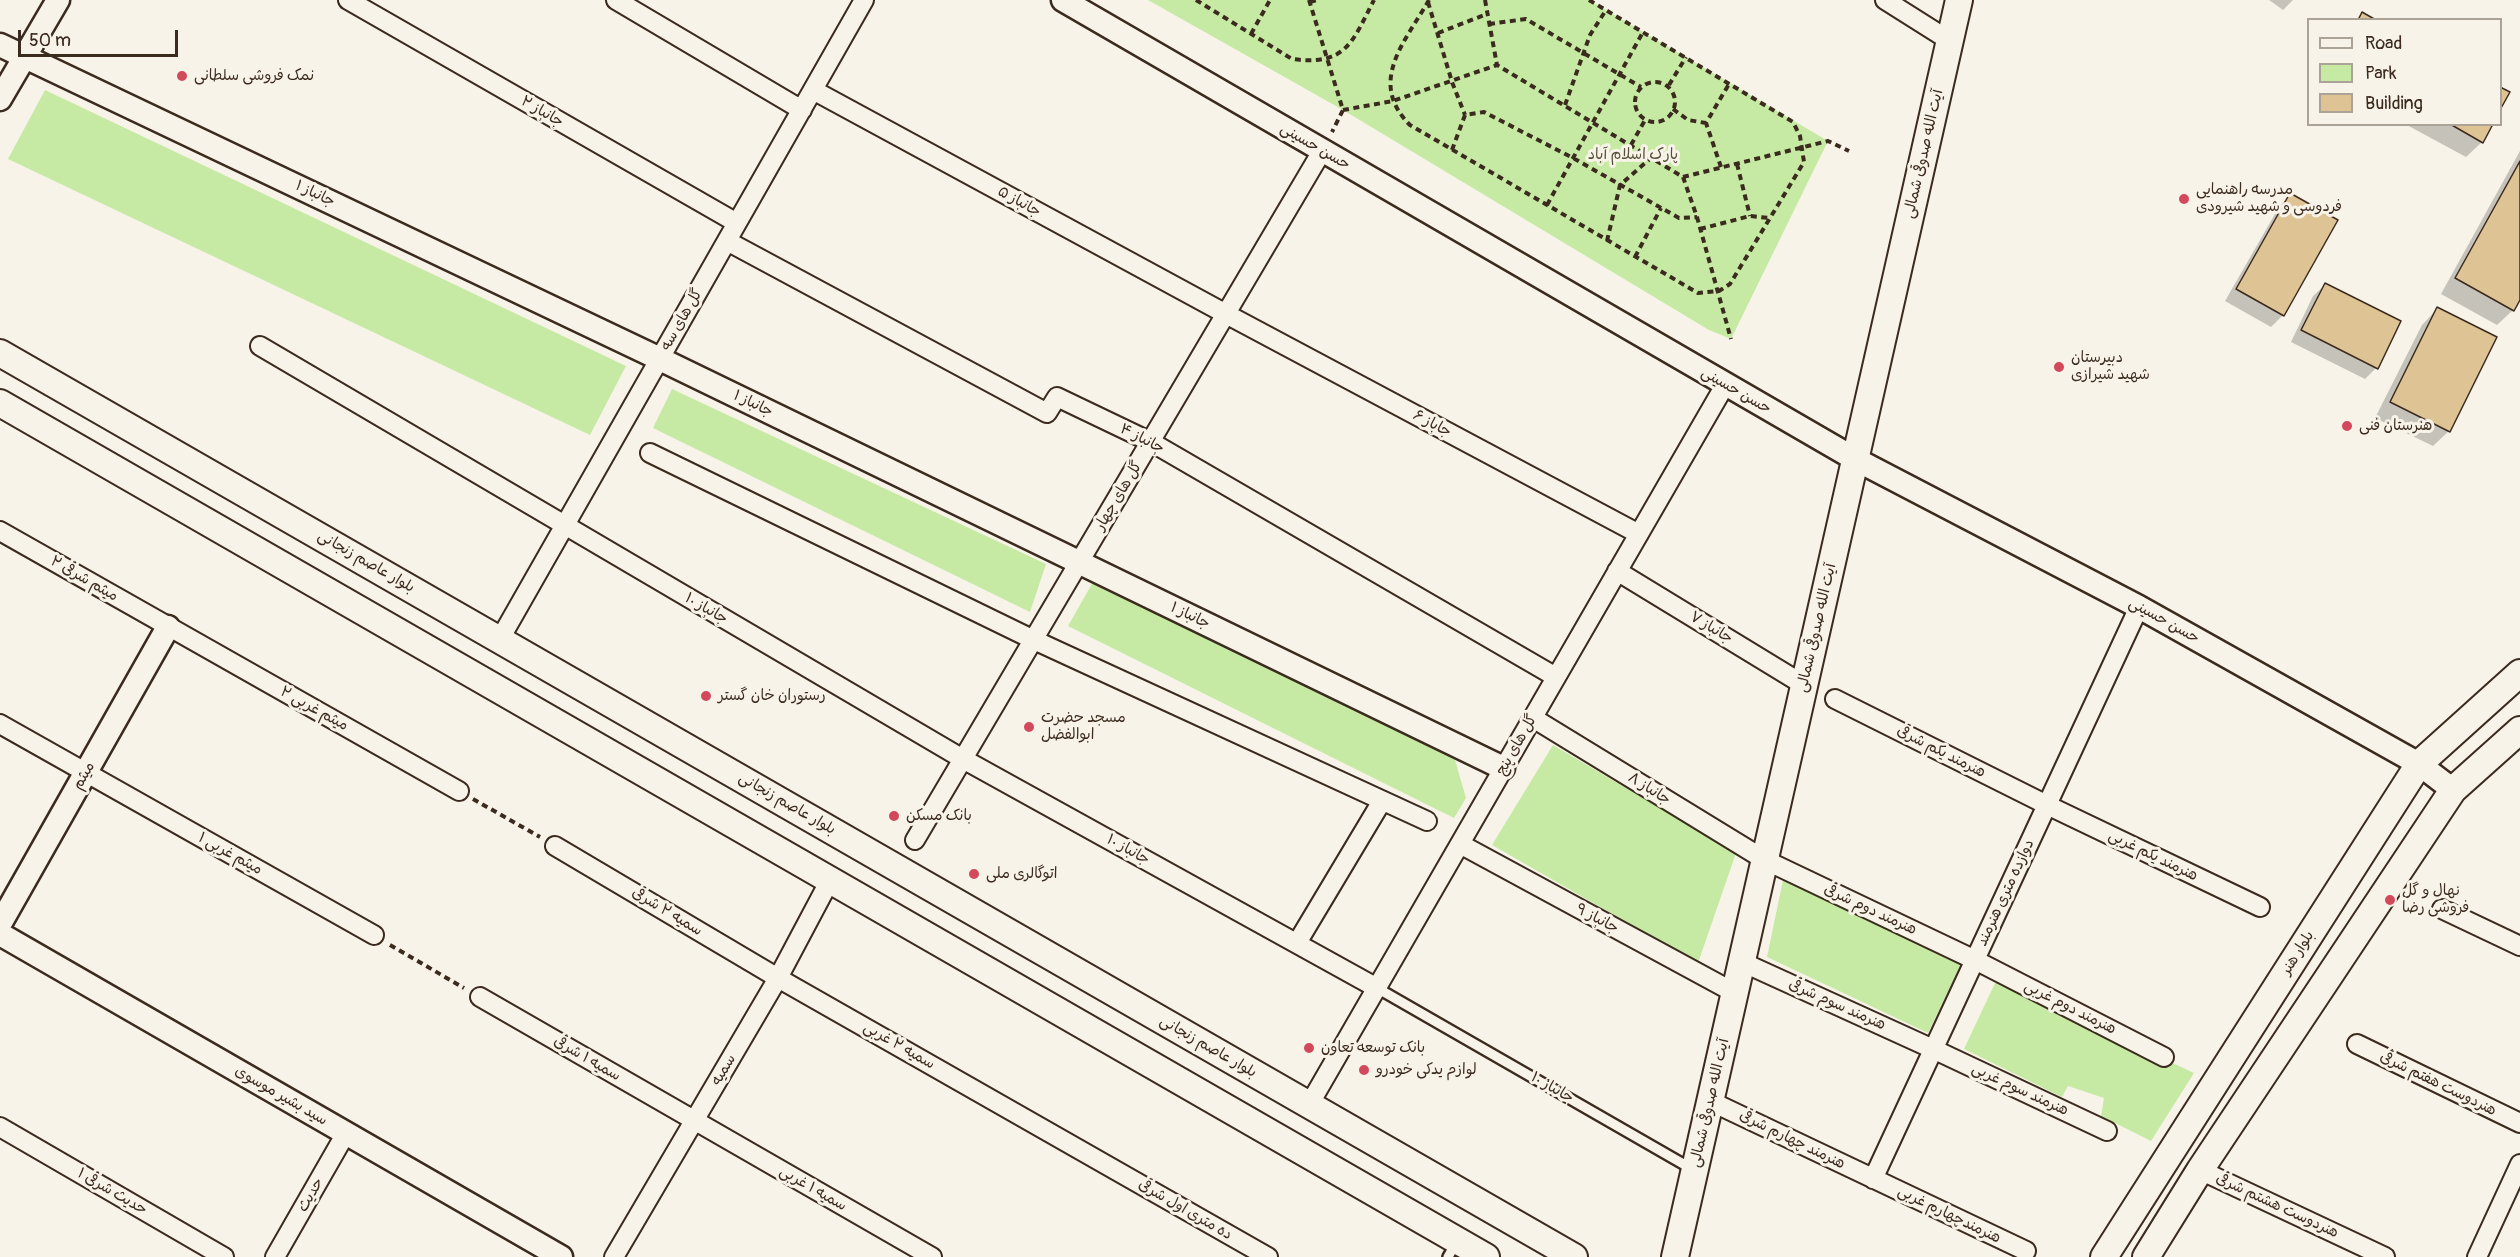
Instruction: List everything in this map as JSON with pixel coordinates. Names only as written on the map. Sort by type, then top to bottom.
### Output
[{"type":"main road","name":"آیت الله صدوقی شمالی","points":[[1675,1257],[1959,0]]},
{"type":"main road","name":"بلوار عاصم زنجانی","points":[[0,353],[1574,1257]]},
{"type":"main road","points":[[0,404],[830,880],[1453,1249],[1486,1257]]},
{"type":"main road","name":"بلوار هنر","points":[[2104,1257],[2419,764],[2520,673]]},
{"type":"main road","points":[[2146,1257],[2200,1170],[2453,790],[2520,730]]},
{"type":"street","points":[[0,99],[58,0]]},
{"type":"street","name":"جانباز ۲","points":[[348,0],[737,223]]},
{"type":"street","points":[[616,0],[801,110]]},
{"type":"street","name":"گل های سه","points":[[500,639],[864,0]]},
{"type":"street","name":"حسن حسینی","points":[[1063,0],[1725,385],[1856,459],[2139,607],[2419,764],[2453,790]]},
{"type":"street","points":[[1885,0],[1950,41]]},
{"type":"street","name":"جانباز ۱","points":[[0,45],[660,358],[1503,768]]},
{"type":"street","name":"جانباز ۵","points":[[813,90],[1226,314]]},
{"type":"street","name":"گل های چهار","points":[[915,840],[1322,151]]},
{"type":"street","name":"جانباز ۴","points":[[727,241],[1047,413],[1058,397],[1150,442],[1556,677]]},
{"type":"street","name":"جاباز ۶","points":[[1226,314],[1639,534]]},
{"type":"street","name":"جانباز ۱۰","points":[[260,346],[963,759],[1377,987]]},
{"type":"street","name":"گل های پنج","points":[[1309,1105],[1725,385]]},
{"type":"street","points":[[650,453],[1034,640],[1427,821]]},
{"type":"street","name":"میثم شرقی ۲","points":[[0,531],[168,627]]},
{"type":"street","name":"جانباز ۷","points":[[1617,572],[1804,685]]},
{"type":"street","name":"دوازده متری هنرمند","points":[[1873,1179],[2139,607]]},
{"type":"street","name":"میثم","points":[[0,924],[168,627]]},
{"type":"street","name":"میثم غربی ۲","points":[[168,627],[459,791]]},
{"type":"street","name":"هنرمند یکم شرقی","points":[[1835,699],[2047,805]]},
{"type":"street","name":"جانباز ۸","points":[[1533,718],[1765,860]]},
{"type":"street","name":"میثم غربی ۱","points":[[0,724],[374,935]]},
{"type":"street","points":[[1297,943],[1382,801]]},
{"type":"street","name":"هنرمند یکم غربی","points":[[2047,805],[2260,907]]},
{"type":"street","name":"جانباز ۹","points":[[1460,844],[1735,993]]},
{"type":"street","name":"سمیه ۲ شرقی","points":[[555,846],[778,978]]},
{"type":"street","name":"هنرمند دوم شرقی","points":[[1765,860],[1975,960]]},
{"type":"street","name":"سمیه","points":[[614,1257],[778,978],[830,880]]},
{"type":"street","points":[[2442,909],[2520,945]]},
{"type":"street","name":"سید بشیر موسوی","points":[[0,934],[561,1257]]},
{"type":"street","name":"هنرمند دوم غربی","points":[[1975,960],[2164,1057]]},
{"type":"street","name":"هنرمند سوم شرقی","points":[[1742,962],[1933,1049]]},
{"type":"street","name":"سمیه ۲ غربی","points":[[778,978],[1102,1162]]},
{"type":"street","name":"سمیه ۱ شرقی","points":[[480,997],[694,1121]]},
{"type":"street","name":"هنردوست هفتم شرقی","points":[[2356,1044],[2520,1123]]},
{"type":"street","name":"هنرمند سوم غربی","points":[[1933,1049],[2107,1131]]},
{"type":"street","name":"هنرمند چهارم شرقی","points":[[1710,1101],[1873,1179]]},
{"type":"street","name":"سمیه ۱ غربی","points":[[694,1121],[932,1257]]},
{"type":"street","name":"حدیث شرقی ۱","points":[[0,1127],[224,1257]]},
{"type":"street","name":"حدیث","points":[[275,1257],[346,1133]]},
{"type":"street","name":"ده متری اول شرقی","points":[[1102,1162],[1268,1257]]},
{"type":"street","points":[[2477,1257],[2520,1164]]},
{"type":"street","name":"هنردوست هشتم شرقی","points":[[2200,1170],[2385,1257]]},
{"type":"street","name":"هنرمندچهارم غربی","points":[[1873,1179],[2025,1251]]},
{"type":"lane","name":"جانباز ۱۰","points":[[1377,987],[1695,1170]]},
{"type":"path","points":[[1197,0],[1292,59],[1327,60],[1351,44],[1374,0]]},
{"type":"path","points":[[1251,34],[1270,0]]},
{"type":"path","points":[[1317,0],[1310,1],[1343,110],[1393,101],[1497,65]]},
{"type":"path","points":[[1485,0],[1497,65],[1683,177],[1719,291],[1731,339]]},
{"type":"path","points":[[1428,1],[1394,60],[1388,81],[1399,114],[1410,125],[1698,293],[1719,291],[1730,284],[1804,162],[1793,122],[1589,0]]},
{"type":"path","points":[[1428,1],[1452,82],[1465,115],[1452,150]]},
{"type":"path","points":[[1565,105],[1593,29],[1606,10]]},
{"type":"path","points":[[1437,33],[1487,14]]},
{"type":"path","points":[[1489,24],[1526,19],[1641,87]]},
{"type":"path","points":[[1547,205],[1643,32]]},
{"type":"path","points":[[1669,85],[1686,57]]},
{"type":"path","points":[[1652,82],[1669,85],[1673,95],[1673,109],[1670,114],[1659,122],[1645,120],[1640,116],[1635,104],[1637,92],[1641,87],[1652,82]]},
{"type":"path","points":[[1721,167],[1706,123],[1729,84]]},
{"type":"path","points":[[1673,109],[1688,120],[1706,123]]},
{"type":"path","points":[[1465,115],[1484,112],[1573,158],[1679,219],[1697,217]]},
{"type":"path","points":[[1631,145],[1645,120]]},
{"type":"path","points":[[1683,177],[1828,141],[1850,151]]},
{"type":"path","points":[[1607,241],[1620,185],[1652,158]]},
{"type":"path","points":[[1737,164],[1750,216]]},
{"type":"path","points":[[1635,257],[1661,208]]},
{"type":"path","points":[[1700,229],[1750,216],[1769,218]]},
{"type":"path","points":[[459,791],[555,846]]},
{"type":"path","points":[[374,935],[480,997]]},
{"type":"green space","name":"پارک اسلام آباد","points":[[1148,0],[1589,0],[1828,141],[1731,339],[1709,330],[1343,110]]},
{"type":"green space","points":[[45,90],[626,366],[590,435],[8,159]]},
{"type":"green space","points":[[672,389],[1046,564],[1030,612],[653,428]]},
{"type":"green space","points":[[1093,582],[1420,737],[1455,760],[1466,798],[1454,818],[1068,626]]},
{"type":"green space","points":[[1553,745],[1736,853],[1698,963],[1492,845]]},
{"type":"green space","points":[[1783,880],[1962,964],[1928,1033],[1767,957]]},
{"type":"green space","points":[[1996,981],[2194,1073],[2151,1141],[2101,1116],[2104,1098],[2068,1086],[2062,1097],[1964,1049]]},
{"type":"building","points":[[2362,12],[2372,18],[2359,18]]},
{"type":"building","points":[[2502,88],[2510,92],[2502,106]]},
{"type":"building","points":[[2453,126],[2492,126],[2483,143]]},
{"type":"building","points":[[2520,161],[2520,300],[2514,311],[2455,278]]},
{"type":"building","points":[[2290,193],[2338,220],[2284,316],[2236,289]]},
{"type":"building","points":[[2325,283],[2401,321],[2378,369],[2301,330]]},
{"type":"building","points":[[2437,307],[2497,337],[2450,432],[2390,402]]},
{"type":"place","name":"نمک فروشی سلطانی","points":[[182,76]]},
{"type":"place","name":"مدرسه راهنمایی فردوسی و شهید شیرودی","points":[[2184,199]]},
{"type":"place","name":"دبیرستان شهید شیرازی","points":[[2059,367]]},
{"type":"place","name":"هنرستان فنی","points":[[2347,426]]},
{"type":"place","name":"رستوران خان گستر","points":[[706,696]]},
{"type":"place","name":"مسجد حضرت ابوالفضل","points":[[1029,727]]},
{"type":"place","name":"بانک مسکن","points":[[894,816]]},
{"type":"place","name":"اتوگالری ملی","points":[[974,874]]},
{"type":"place","name":"نهال و گل فروشی رضا","points":[[2390,900]]},
{"type":"place","name":"بانک توسعه تعاون","points":[[1309,1048]]},
{"type":"place","name":"لوازم یدکی خودرو","points":[[1364,1070]]}]
